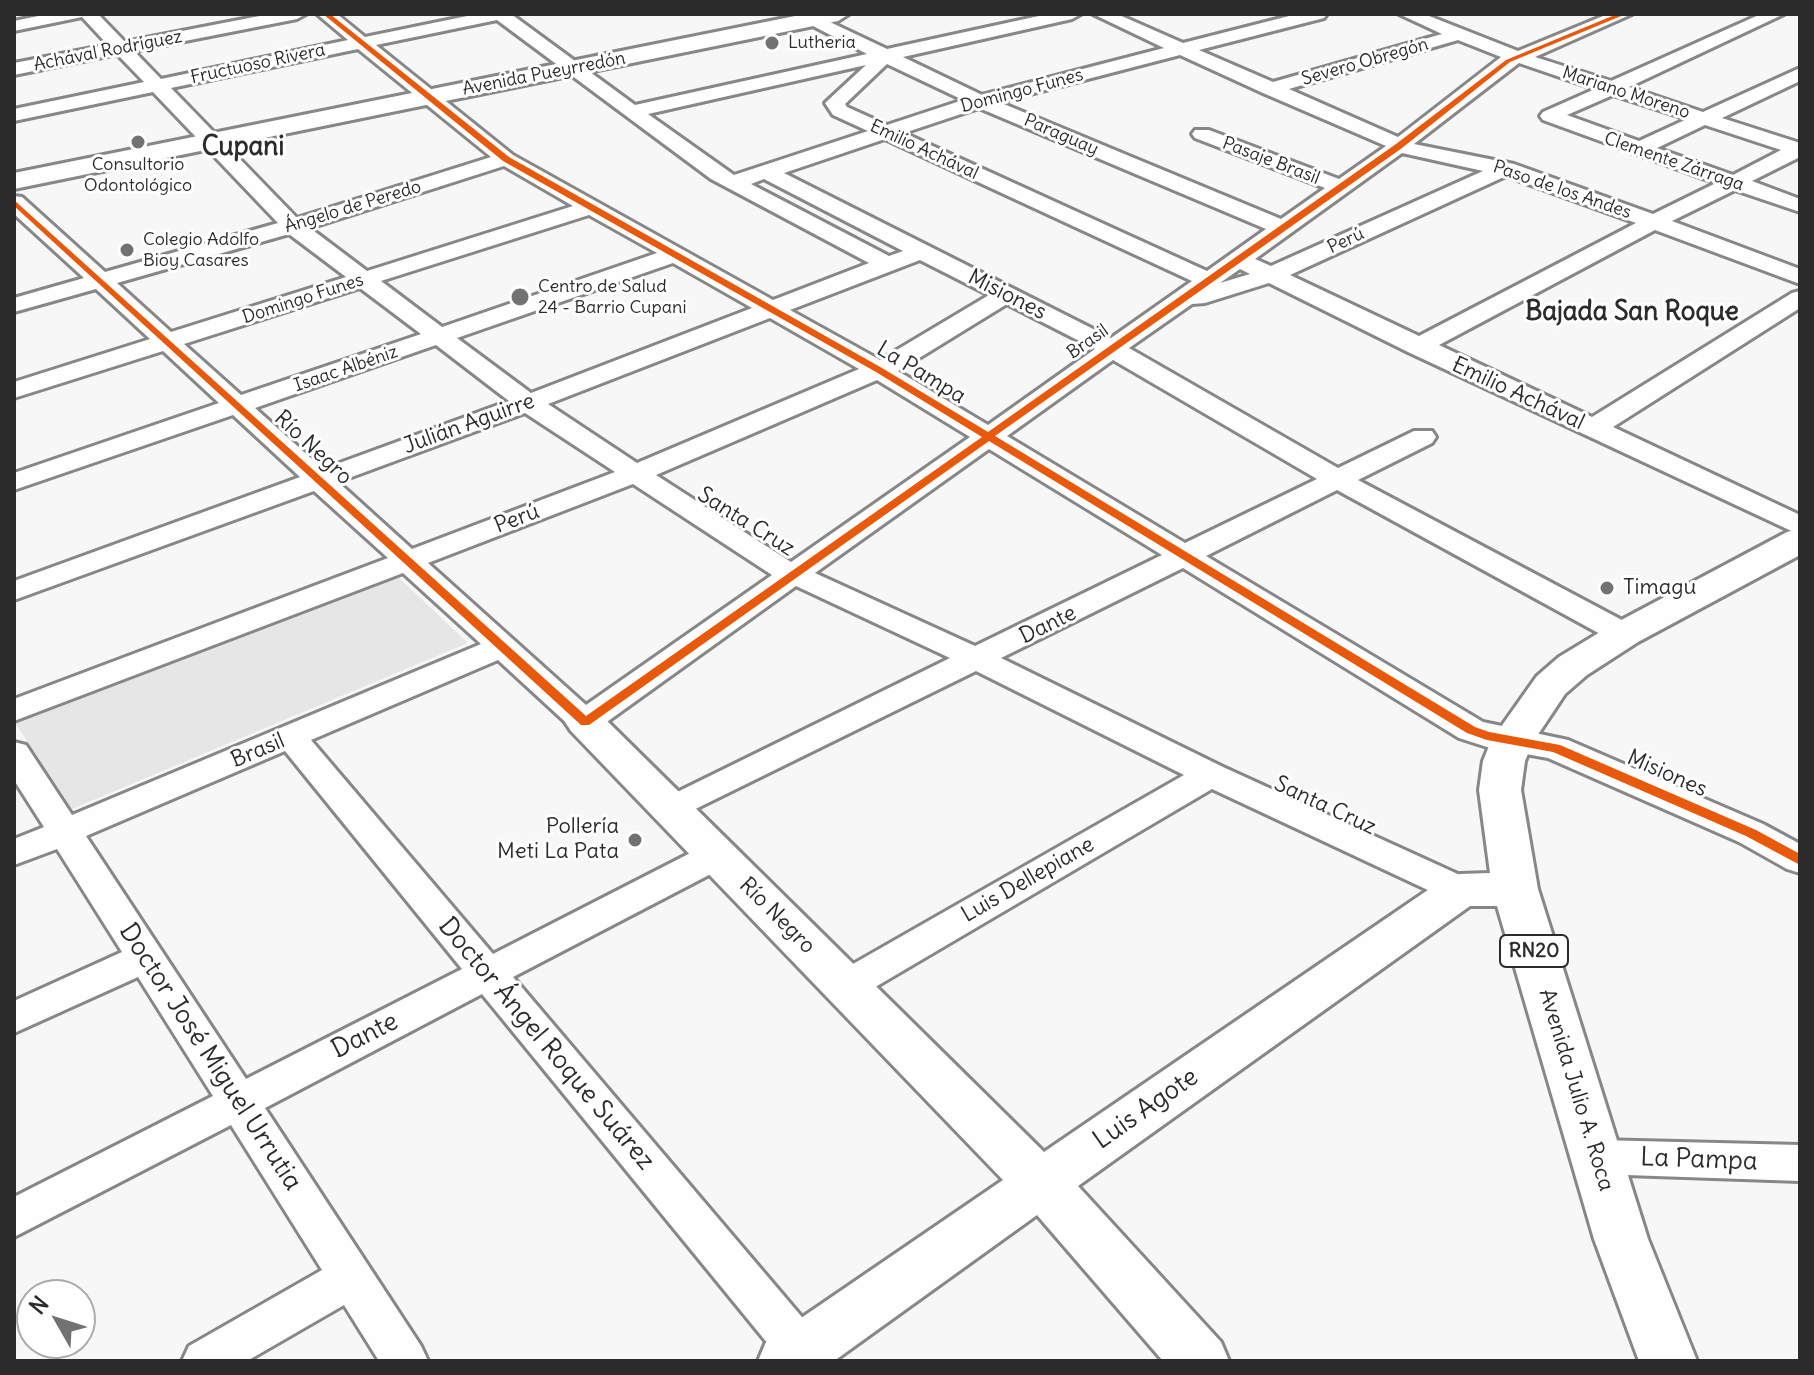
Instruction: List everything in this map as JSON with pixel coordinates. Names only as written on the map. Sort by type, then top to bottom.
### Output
[{"type":"main road","name":"Avenida Pueyrredón","points":[[14,181],[573,68],[804,17],[838,14]]},
{"type":"main road","name":"Avenida Julio A. Roca","points":[[1668,1361],[1621,1239],[1515,889],[1500,790],[1504,761],[1512,741],[1551,685],[1592,653],[1800,540]]},
{"type":"main road","name":"Río Negro","points":[[585,722],[1041,1183],[1121,1268],[1200,1361]]},
{"type":"main road","points":[[1460,890],[1515,889]]},
{"type":"main road","name":"Luis Agote","points":[[794,1356],[1460,890]]},
{"type":"street","points":[[14,26],[75,14]]},
{"type":"street","name":"Santa Cruz","points":[[88,14],[293,226],[528,403],[772,564],[978,659],[1211,775],[1460,890]]},
{"type":"street","name":"Achával Rodríguez","points":[[14,69],[297,14]]},
{"type":"street","name":"La Pampa","points":[[326,14],[506,159],[879,370],[1471,730],[1512,741]]},
{"type":"street","points":[[501,14],[732,183],[888,264]]},
{"type":"street","name":"Fructuoso Rivera","points":[[14,115],[501,14]]},
{"type":"street","points":[[633,111],[1072,14]]},
{"type":"street","name":"Paso de los Andes","points":[[1102,14],[1399,146],[1507,168],[1800,277]]},
{"type":"street","name":"Domingo Funes","points":[[732,183],[980,101],[1318,14]]},
{"type":"street","name":"Mariano Moreno","points":[[1408,14],[1515,56],[1800,150]]},
{"type":"street","name":"Brasil","points":[[585,722],[1399,146],[1515,56],[1623,14]]},
{"type":"street","points":[[1610,88],[1777,15]]},
{"type":"street","name":"Paraguay","points":[[804,17],[980,101],[1282,228]]},
{"type":"street","name":"Severo Obregón","points":[[1270,89],[1460,34]]},
{"type":"street","name":"Emilio Achával","points":[[882,56],[878,64],[835,103],[840,111],[1208,280]]},
{"type":"street","points":[[1638,149],[1800,74]]},
{"type":"street","name":"Clemente Zárraga","points":[[1610,88],[1550,116],[1800,206]]},
{"type":"street","name":"Pasaje Brasil","points":[[1202,134],[1341,187]]},
{"type":"street","points":[[1417,347],[1654,222],[1800,150]]},
{"type":"street","name":"Ángelo de Peredo","points":[[14,305],[293,226],[506,159]]},
{"type":"street","name":"Perú","points":[[1180,301],[1217,294],[1271,275],[1507,168]]},
{"type":"street","name":"Misiones","points":[[766,172],[1111,348],[1340,481],[1624,634]]},
{"type":"street","name":"Río Negro","points":[[14,202],[36,235],[100,280],[585,722]]},
{"type":"street","name":"Domingo Funes","points":[[14,390],[591,207]]},
{"type":"street","name":"Julián Aguirre","points":[[14,591],[528,403],[922,251]]},
{"type":"street","name":"Isaac Albéniz","points":[[14,482],[677,254]]},
{"type":"street","name":"Emilio Achával","points":[[1237,259],[1800,526]]},
{"type":"street","name":"Perú","points":[[14,711],[635,474],[879,370],[1006,295]]},
{"type":"street","points":[[1592,429],[1800,298]]},
{"type":"street","name":"Dante","points":[[671,809],[1340,481],[1423,437]]},
{"type":"street","name":"Brasil","points":[[14,853],[501,647]]},
{"type":"street","name":"Doctor Ángel Roque Suárez","points":[[291,737],[488,973],[794,1356]]},
{"type":"street","name":"Misiones","points":[[1512,741],[1541,743],[1556,748],[1751,833],[1800,860]]},
{"type":"street","name":"Doctor José Miguel Urrutia","points":[[14,753],[405,1361]]},
{"type":"street","name":"Luis Dellepiane","points":[[846,986],[1211,775]]},
{"type":"street","name":"Dante","points":[[14,1218],[717,855]]},
{"type":"street","points":[[14,1018],[146,957]]},
{"type":"street","name":"La Pampa","points":[[1597,1157],[1800,1163]]},
{"type":"street","points":[[205,1361],[351,1277]]},
{"type":"shaded area","points":[[395,574],[468,643],[72,809],[15,723]]},
{"type":"cycle path","points":[[326,14],[506,159],[879,370],[1471,730],[1487,736],[1556,748],[1751,833],[1800,860]]},
{"type":"cycle path","points":[[14,202],[585,722],[1399,146],[1508,61],[1623,14]]},
{"type":"place","name":"Lutheria","points":[[772,43]]},
{"type":"place","name":"Consultorio Odontológico","points":[[138,142]]},
{"type":"place","name":"Colegio Adolfo Bioy Casares","points":[[127,250]]},
{"type":"place","name":"Centro de Salud 24 - Barrio Cupani","points":[[520,297]]},
{"type":"place","name":"Timagu","points":[[1607,588]]},
{"type":"place","name":"Pollería Meti La Pata","points":[[635,840]]},
{"type":"district","name":"Cupani","points":[[243,148]]},
{"type":"district","name":"Bajada San Roque","points":[[1632,313]]}]
